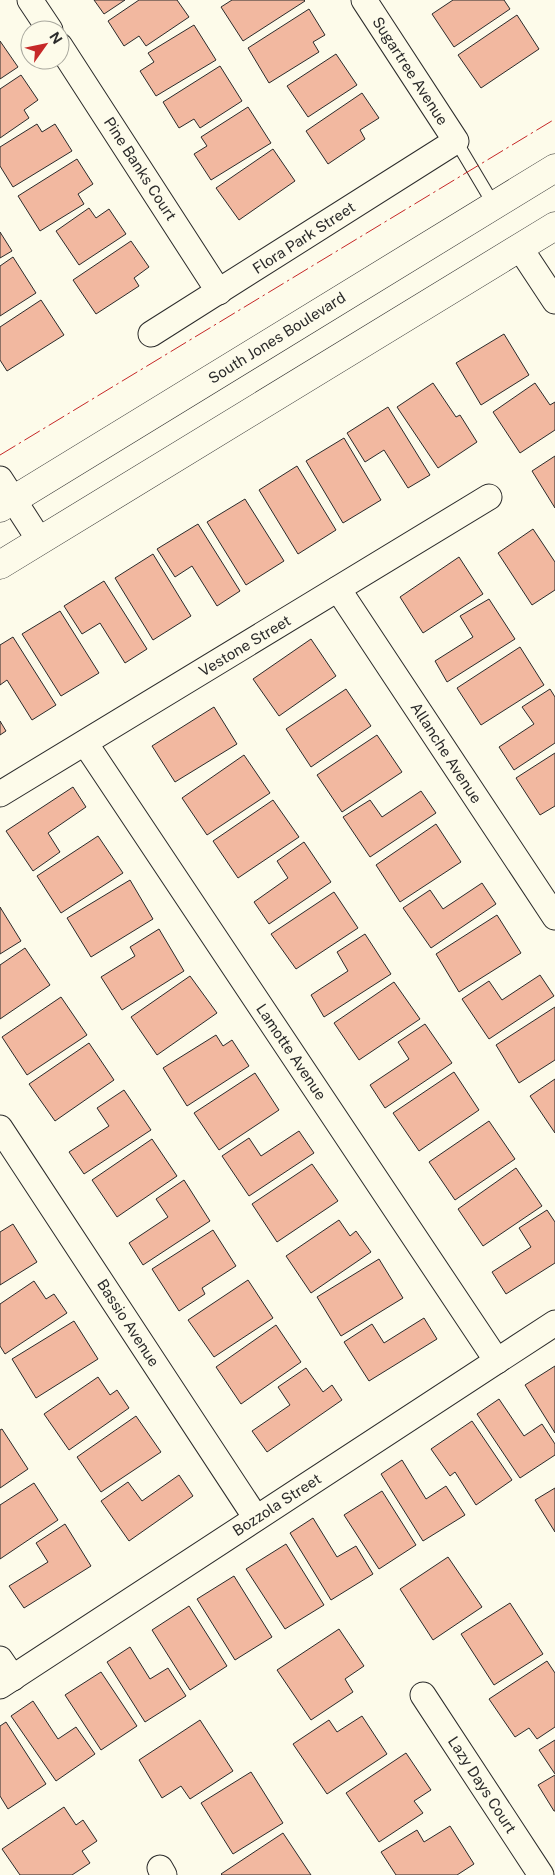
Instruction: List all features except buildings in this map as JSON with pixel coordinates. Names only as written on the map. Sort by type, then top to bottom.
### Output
[{"type":"street","points":[[30,0],[43,20]]},
{"type":"street","name":"Sugartree Avenue","points":[[364,0],[456,141]]},
{"type":"street","name":"Pine Banks Court","points":[[70,61],[219,292]]},
{"type":"street","name":"Flora Park Street","points":[[151,334],[456,141]]},
{"type":"street","name":"South Jones Boulevard","points":[[5,496],[555,168]]},
{"type":"street","points":[[0,565],[555,226]]},
{"type":"street","points":[[520,248],[555,301]]},
{"type":"street","points":[[5,496],[40,541]]},
{"type":"street","name":"Vestone Street","points":[[0,794],[489,497]]},
{"type":"street","name":"Allanche Avenue","points":[[338,589],[555,917]]},
{"type":"street","name":"Lamotte Avenue","points":[[84,743],[497,1362]]},
{"type":"street","name":"Bassio Avenue","points":[[0,1128],[256,1518]]},
{"type":"street","name":"Bozzola Street","points":[[4,1674],[256,1518],[555,1323]]},
{"type":"street","name":"Lazy Days Court","points":[[423,1695],[540,1875]]},
{"type":"lane","points":[[456,141],[494,205]]},
{"type":"power","points":[[0,455],[555,119]]}]
